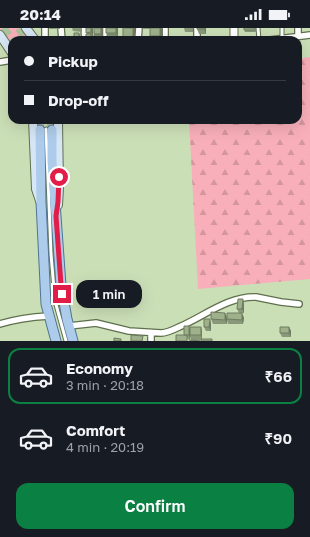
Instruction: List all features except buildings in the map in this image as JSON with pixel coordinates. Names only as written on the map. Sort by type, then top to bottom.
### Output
[{"type":"main road","points":[[0,35],[8,47]]},
{"type":"main road","points":[[33,124],[36,189],[41,202]]},
{"type":"main road","points":[[56,216],[59,188],[58,124]]},
{"type":"main road","points":[[46,130],[41,202],[46,304],[56,341]]},
{"type":"main road","points":[[46,130],[52,161],[61,285],[73,341]]},
{"type":"street","points":[[298,28],[298,36],[310,35]]},
{"type":"street","points":[[69,326],[96,323],[129,331],[166,333],[233,300],[256,297],[299,304]]},
{"type":"street","points":[[0,324],[24,318],[49,316]]},
{"type":"street","points":[[151,333],[151,341]]},
{"type":"lane","points":[[46,130],[51,254],[55,301],[66,341]]},
{"type":"green space","points":[[0,28],[20,28],[26,36],[8,36],[8,45],[0,33]]},
{"type":"green space","points":[[310,57],[310,279],[198,289],[189,124],[302,124],[302,58]]},
{"type":"tunnel","points":[[3,28],[9,36]]},
{"type":"tunnel","points":[[19,28],[25,36]]},
{"type":"tunnel","points":[[39,124],[40,130]]},
{"type":"tunnel","points":[[51,124],[52,130]]},
{"type":"route","points":[[59,177],[56,216],[62,294]]}]
